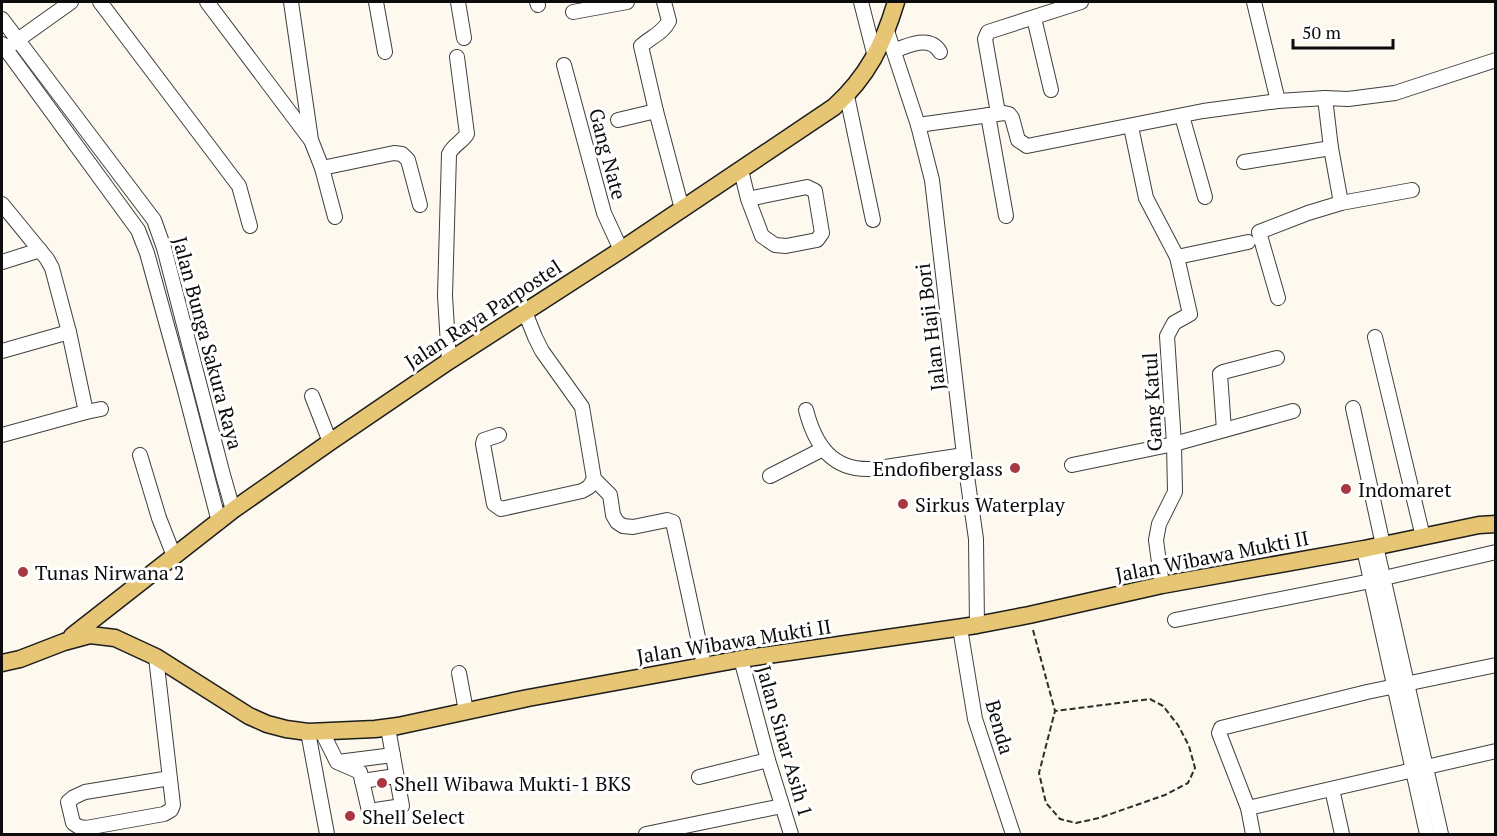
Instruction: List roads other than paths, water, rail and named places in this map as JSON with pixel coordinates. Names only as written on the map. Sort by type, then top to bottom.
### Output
[{"type":"main road","name":"Jalan Raya Parpostel","points":[[64,642],[233,510],[330,442],[834,107],[847,96],[875,57],[887,31],[896,2]]},
{"type":"main road","name":"Jalan Wibawa Mukti II","points":[[2,663],[20,659],[90,634],[115,638],[156,657],[249,716],[267,724],[286,729],[315,732],[388,728],[704,665],[977,625],[1162,585],[1479,525],[1496,524]]},
{"type":"street","points":[[3,48],[71,2]]},
{"type":"street","points":[[100,2],[238,186],[250,226]]},
{"type":"street","points":[[211,2],[311,140]]},
{"type":"street","points":[[291,2],[311,140],[322,168],[335,217]]},
{"type":"street","points":[[376,2],[385,52]]},
{"type":"street","points":[[458,2],[464,38]]},
{"type":"street","points":[[573,12],[627,2]]},
{"type":"street","points":[[664,2],[669,21],[662,32],[641,46],[682,209]]},
{"type":"street","points":[[861,2],[875,57]]},
{"type":"street","points":[[1006,216],[986,35],[988,32],[1081,2]]},
{"type":"street","points":[[1254,2],[1278,101]]},
{"type":"street","points":[[1034,18],[1051,90]]},
{"type":"street","name":"Jalan Bunga Sakura Raya","points":[[2,19],[154,220],[165,248],[233,510]]},
{"type":"street","name":"Jalan Haji Bori","points":[[887,31],[918,125],[932,180],[976,539],[977,625]]},
{"type":"street","points":[[894,51],[919,42],[937,46],[940,52]]},
{"type":"street","name":"Jalan Bunga Sakura Raya","points":[[3,48],[138,230],[147,253],[219,522]]},
{"type":"street","points":[[449,361],[445,296],[449,154],[467,134],[457,57]]},
{"type":"street","points":[[918,125],[1004,112],[1012,118],[1018,141],[1027,146],[1203,111],[1278,101],[1348,99],[1395,93],[1496,60]]},
{"type":"street","name":"Gang Nate","points":[[564,65],[604,213],[621,250]]},
{"type":"street","points":[[847,96],[873,220]]},
{"type":"street","points":[[1325,98],[1341,203]]},
{"type":"street","points":[[618,120],[656,111]]},
{"type":"street","points":[[1182,116],[1205,197]]},
{"type":"street","name":"Gang Katul","points":[[1131,127],[1146,198],[1177,257],[1190,314],[1174,323],[1167,336],[1175,492],[1159,524],[1156,540],[1162,585]]},
{"type":"street","points":[[1244,162],[1331,148]]},
{"type":"street","points":[[322,168],[394,153],[402,154],[408,160],[420,205]]},
{"type":"street","points":[[741,170],[748,199],[762,236],[775,245],[786,246],[817,240],[822,233],[815,191],[807,187],[748,199]]},
{"type":"street","points":[[1278,298],[1259,232],[1341,203],[1412,190]]},
{"type":"street","points":[[2,204],[52,268],[69,332],[86,412]]},
{"type":"street","points":[[1177,257],[1248,242]]},
{"type":"street","points":[[147,253],[165,248]]},
{"type":"street","points":[[2,262],[40,250]]},
{"type":"street","points":[[525,312],[542,351],[582,407],[594,479],[610,495],[613,515],[617,522],[623,526],[633,527],[668,520],[673,522],[704,665]]},
{"type":"street","points":[[2,351],[69,332]]},
{"type":"street","points":[[1375,337],[1423,537]]},
{"type":"street","points":[[1224,430],[1220,374],[1277,358]]},
{"type":"street","points":[[184,387],[199,382]]},
{"type":"street","points":[[312,396],[330,442]]},
{"type":"street","points":[[1353,408],[1377,579],[1419,769],[1427,834]]},
{"type":"street","points":[[2,435],[101,409]]},
{"type":"street","points":[[806,410],[810,427],[823,449],[842,465],[859,470],[964,455]]},
{"type":"street","points":[[1072,465],[1174,444],[1293,411]]},
{"type":"street","points":[[499,435],[486,438],[483,444],[494,504],[501,509],[582,491],[589,487],[594,479]]},
{"type":"street","points":[[770,476],[823,449]]},
{"type":"street","points":[[140,455],[159,518],[174,556]]},
{"type":"street","points":[[1175,620],[1496,552]]},
{"type":"street","name":"Benda","points":[[960,628],[975,719],[1013,834]]},
{"type":"street","points":[[156,657],[170,778],[173,805],[171,810],[164,814],[86,828],[73,823],[68,802],[74,797],[85,792],[170,778]]},
{"type":"street","name":"Jalan Sinar Asih 1","points":[[741,659],[791,834]]},
{"type":"street","points":[[1253,834],[1248,808],[1219,733],[1221,728],[1367,692],[1496,665]]},
{"type":"street","points":[[459,673],[466,711]]},
{"type":"street","points":[[315,732],[338,762],[360,772],[369,811],[402,806],[388,728]]},
{"type":"street","points":[[315,732],[327,834]]},
{"type":"street","points":[[1248,808],[1496,751]]},
{"type":"street","points":[[338,762],[393,755]]},
{"type":"street","points":[[699,777],[768,760]]},
{"type":"street","points":[[1419,769],[1441,834]]},
{"type":"street","points":[[362,781],[396,776]]},
{"type":"street","points":[[1332,789],[1342,834]]},
{"type":"street","points":[[646,834],[782,806]]},
{"type":"place","name":"Endofiberglass","points":[[1015,468]]},
{"type":"place","name":"Indomaret","points":[[1346,489]]},
{"type":"place","name":"Sirkus Waterplay","points":[[903,504]]},
{"type":"place","name":"Tunas Nirwana 2","points":[[23,572]]},
{"type":"place","name":"Shell Wibawa Mukti-1 BKS","points":[[382,783]]},
{"type":"place","name":"Shell Select","points":[[350,816]]}]
